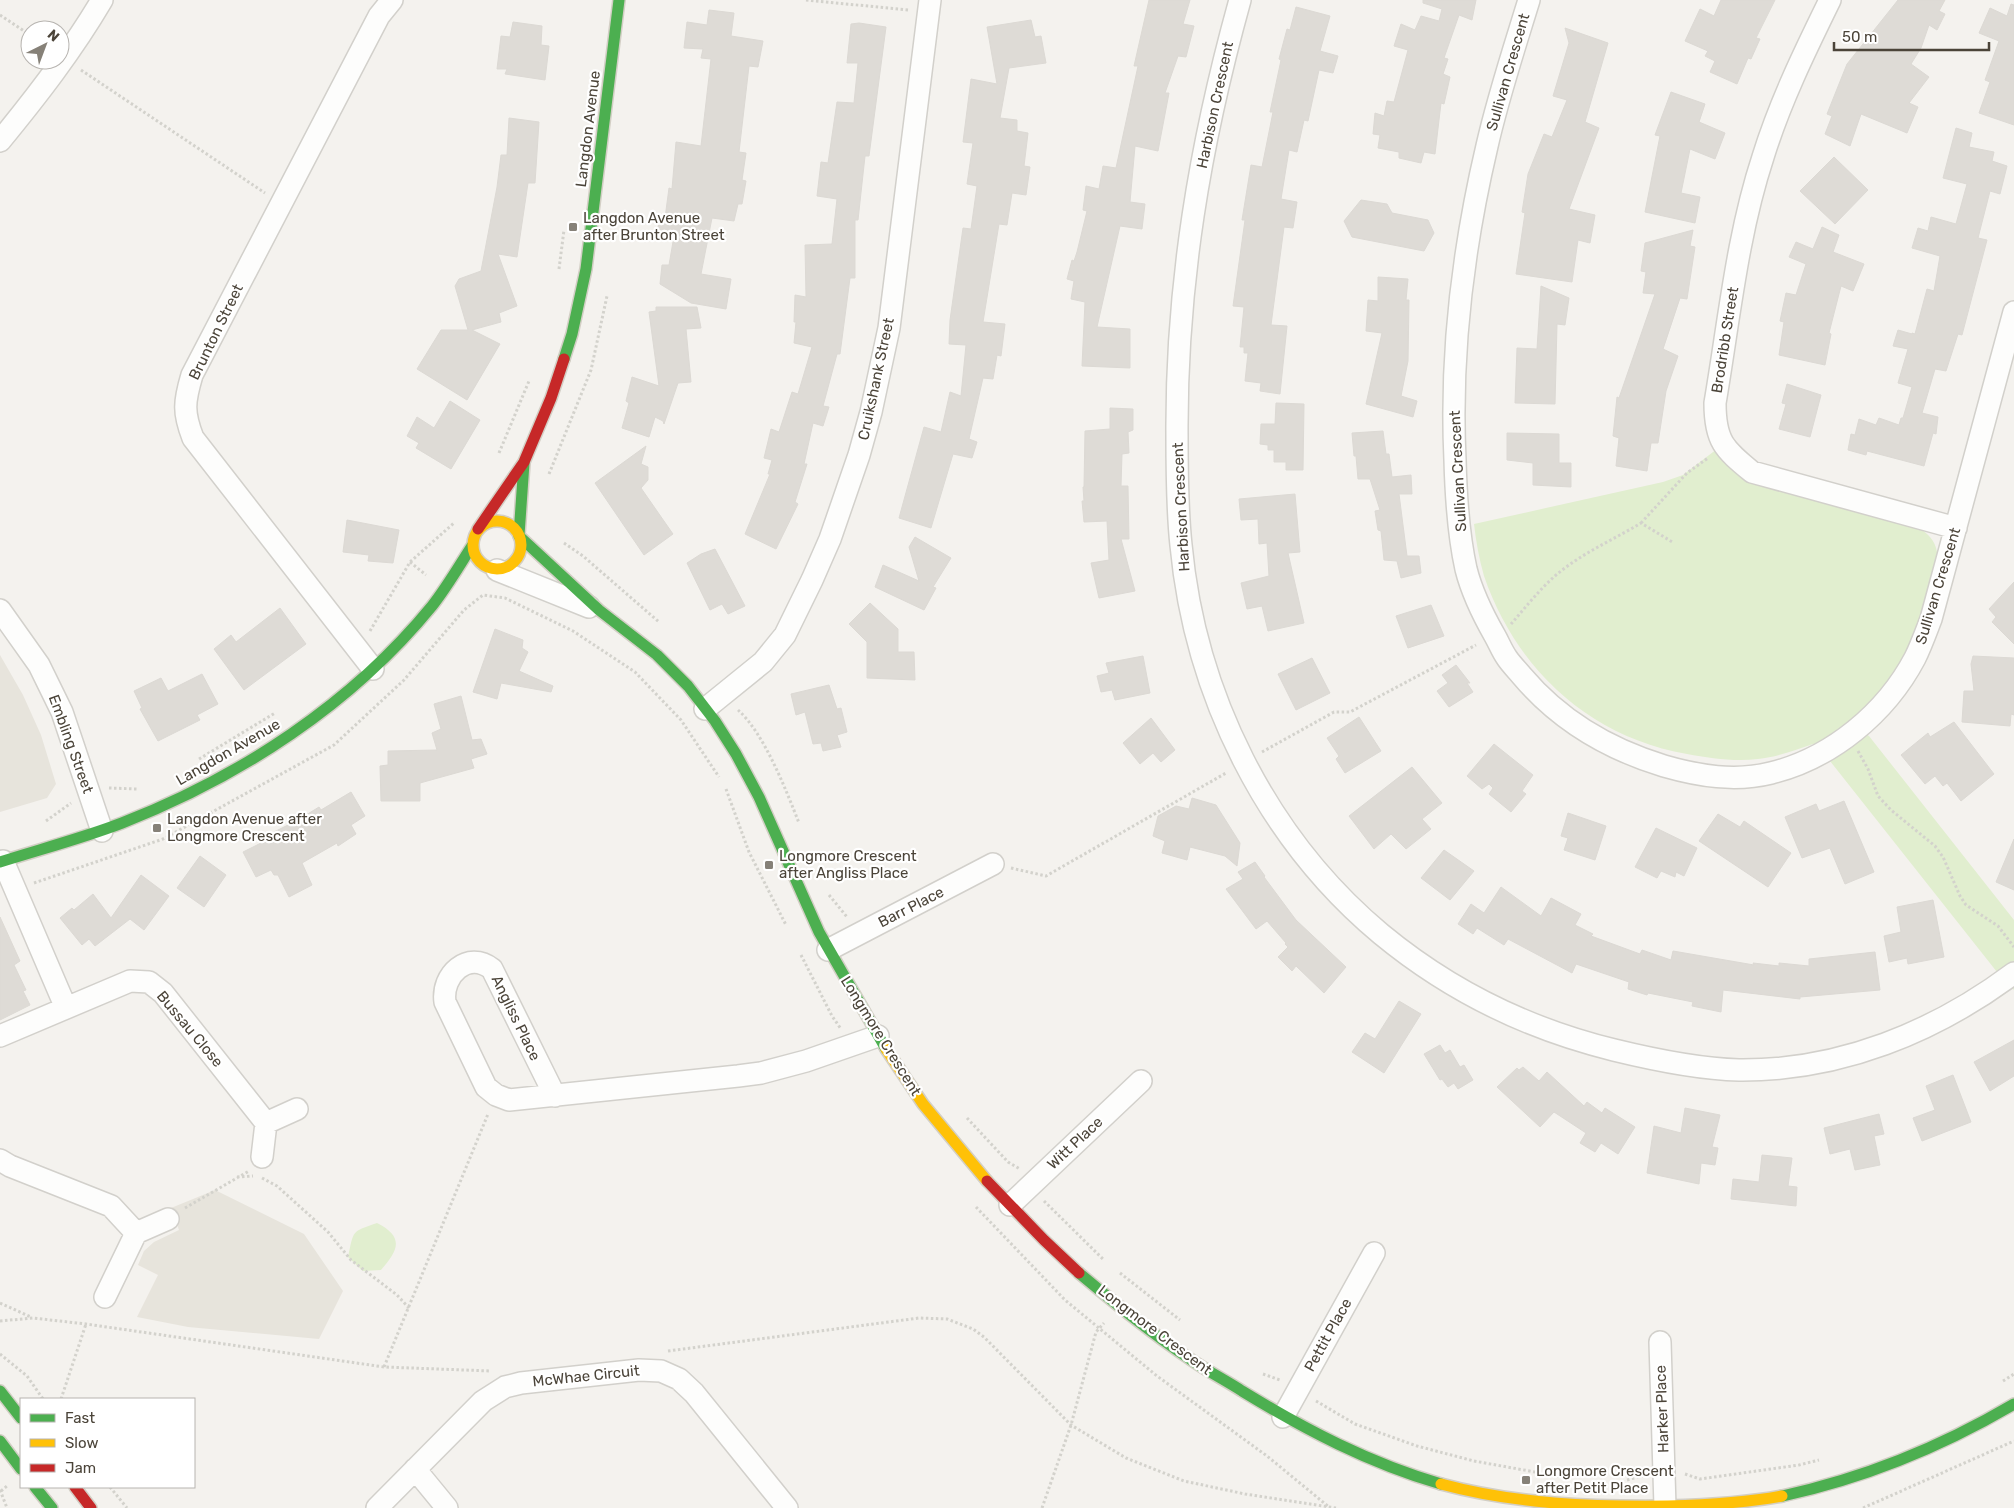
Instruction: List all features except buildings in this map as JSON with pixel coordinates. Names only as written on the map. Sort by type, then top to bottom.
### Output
[{"type":"street","points":[[70,50],[102,0]]},
{"type":"street","name":"Brunton Street","points":[[373,669],[193,438],[186,419],[186,397],[192,376],[378,16],[392,0]]},
{"type":"street","name":"Langdon Avenue","points":[[1,862],[102,831],[138,817],[209,783],[277,742],[342,695],[373,669],[432,605],[472,546],[478,530],[524,462],[551,398],[566,353],[586,269],[619,0]]},
{"type":"street","name":"Harbison Crescent","points":[[1240,0],[1209,120],[1189,235],[1183,288],[1177,392],[1178,496],[1181,547],[1186,585],[1204,661],[1230,731],[1244,763],[1264,798],[1305,858],[1354,912],[1410,958],[1472,997],[1505,1014],[1574,1040],[1648,1058],[1713,1068],[1740,1070],[1797,1066],[1854,1055],[1938,1022],[1992,990],[2014,973]]},
{"type":"street","name":"Sullivan Crescent","points":[[1529,0],[1498,102],[1486,149],[1468,243],[1457,337],[1454,430],[1458,521],[1467,571],[1484,617],[1508,659],[1538,696],[1575,726],[1616,749],[1639,758],[1692,774],[1729,778],[1768,774],[1788,768],[1826,751],[1861,726],[1891,694],[1915,658],[1931,619],[2014,312]]},
{"type":"street","name":"Brodribb Street","points":[[1830,0],[1788,87],[1760,166],[1744,229],[1715,403],[1717,428],[1726,450],[1752,472],[1956,528]]},
{"type":"street","name":"Cruikshank Street","points":[[705,709],[763,662],[785,636],[830,539],[859,455],[871,412],[889,328],[929,6]]},
{"type":"street","points":[[2,135],[37,96],[56,70]]},
{"type":"street","name":"Langdon Avenue","points":[[492,573],[505,568],[517,559],[520,552],[519,536],[524,462]]},
{"type":"street","points":[[478,530],[484,524],[500,521],[508,524],[519,536]]},
{"type":"street","name":"Longmore Crescent","points":[[519,536],[601,611],[644,644],[670,668],[722,731],[751,779],[828,950],[878,1036],[923,1103],[991,1186],[1042,1238],[1120,1307],[1184,1356],[1283,1417],[1325,1440],[1370,1460],[1416,1477],[1463,1490],[1512,1500],[1562,1506],[1665,1507],[1739,1502],[1776,1497],[1850,1479],[1922,1452],[1993,1417],[2014,1404]]},
{"type":"street","points":[[472,546],[473,554],[492,573]]},
{"type":"street","name":"Longmore Crescent","points":[[492,573],[601,611]]},
{"type":"street","name":"Langdon Avenue","points":[[432,605],[459,590]]},
{"type":"street","name":"Embling Street","points":[[0,610],[39,665],[62,712],[102,831]]},
{"type":"street","points":[[1,862],[66,1008]]},
{"type":"street","name":"Barr Place","points":[[828,950],[994,864]]},
{"type":"street","name":"Angliss Place","points":[[496,1095],[486,1087],[445,1002],[443,993],[447,980],[453,972],[469,962],[486,964],[492,969],[555,1096]]},
{"type":"street","name":"Bussau Close","points":[[0,1036],[130,981],[149,982],[163,993],[266,1122]]},
{"type":"street","points":[[496,1095],[509,1100],[761,1073],[806,1061],[878,1036]]},
{"type":"street","name":"Witt Place","points":[[1010,1205],[1141,1081]]},
{"type":"street","points":[[262,1156],[266,1122],[297,1109]]},
{"type":"street","points":[[0,1160],[10,1166],[111,1206],[136,1232]]},
{"type":"street","points":[[105,1297],[136,1232],[168,1219]]},
{"type":"street","name":"Pettit Place","points":[[1283,1417],[1374,1253]]},
{"type":"street","name":"Harker Place","points":[[1660,1342],[1665,1507]]},
{"type":"street","name":"McWhae Circuit","points":[[377,1508],[483,1401],[505,1386],[639,1370],[660,1371],[680,1379],[694,1393],[787,1508]]},
{"type":"street","points":[[0,1391],[20,1417]]},
{"type":"street","points":[[0,1441],[20,1467]]},
{"type":"street","points":[[415,1469],[447,1508]]},
{"type":"street","points":[[30,1488],[33,1501]]},
{"type":"street","points":[[36,1488],[52,1508]]},
{"type":"street","points":[[76,1488],[91,1508]]},
{"type":"path","points":[[806,0],[929,6]]},
{"type":"path","points":[[0,14],[20,28]]},
{"type":"path","points":[[70,63],[281,204]]},
{"type":"path","points":[[559,274],[565,226]]},
{"type":"path","points":[[546,482],[591,370],[608,291]]},
{"type":"path","points":[[498,456],[530,379]]},
{"type":"path","points":[[994,864],[1046,876],[1334,712],[1350,712],[1507,629],[1556,575],[1641,523],[1687,473],[1710,456]]},
{"type":"path","points":[[371,629],[410,562],[461,518]]},
{"type":"path","points":[[1641,523],[1674,543]]},
{"type":"path","points":[[560,540],[583,556],[664,626]]},
{"type":"path","points":[[34,883],[163,839],[334,745],[404,680],[464,610],[483,595],[505,598],[573,631],[635,672],[681,720],[724,785],[749,852],[790,932]]},
{"type":"path","points":[[195,761],[280,709]]},
{"type":"path","points":[[1854,746],[1868,769],[1878,796],[1891,810],[1935,846],[1943,857],[1960,896],[1966,905],[1998,926],[2014,946]]},
{"type":"path","points":[[106,788],[136,790],[144,786]]},
{"type":"path","points":[[42,824],[75,800]]},
{"type":"path","points":[[798,948],[832,1016],[852,1045]]},
{"type":"path","points":[[384,1368],[496,1095]]},
{"type":"path","points":[[966,1116],[1008,1162],[1022,1170]]},
{"type":"path","points":[[168,1219],[237,1177],[266,1163],[262,1156]]},
{"type":"path","points":[[237,1177],[258,1177],[276,1186],[328,1232],[350,1260],[397,1295],[409,1308]]},
{"type":"path","points":[[1045,1192],[1043,1201],[1110,1266]]},
{"type":"path","points":[[970,1201],[1064,1300],[1157,1376],[1267,1456],[1329,1507]]},
{"type":"path","points":[[1118,1272],[1184,1323]]},
{"type":"path","points":[[0,1303],[34,1318]]},
{"type":"path","points":[[1042,1508],[1071,1425],[1096,1332],[1120,1307]]},
{"type":"path","points":[[60,1398],[86,1324]]},
{"type":"path","points":[[0,1354],[27,1376],[42,1398]]},
{"type":"path","points":[[1262,1373],[1288,1382]]},
{"type":"path","points":[[1998,1384],[2014,1374]]},
{"type":"path","points":[[1311,1398],[1355,1424],[1417,1446],[1474,1461],[1577,1479]]},
{"type":"path","points":[[1863,1508],[2014,1441]]},
{"type":"path","points":[[1678,1472],[1700,1479],[1799,1465],[1825,1459]]},
{"type":"path","points":[[1621,1482],[1652,1473]]},
{"type":"path","points":[[111,1488],[126,1508]]},
{"type":"path","points":[[0,1490],[7,1508]]},
{"type":"shaded area","points":[[0,655],[23,695],[41,735],[56,784],[47,798],[0,812]]},
{"type":"shaded area","points":[[215,1190],[304,1234],[343,1291],[319,1339],[188,1327],[137,1317],[158,1275],[138,1265],[144,1251],[154,1242],[179,1230],[171,1208]]},
{"type":"green space","points":[[1717,449],[1919,528],[1933,541],[1937,552],[1935,573],[1926,605],[1909,649],[1900,667],[1888,684],[1851,722],[1869,736],[2014,920],[2014,990],[1997,972],[1830,761],[1813,744],[1786,753],[1749,760],[1713,758],[1651,745],[1618,732],[1588,715],[1561,694],[1536,669],[1515,641],[1498,610],[1484,576],[1474,524],[1663,482],[1683,475]]},
{"type":"green space","points":[[377,1223],[392,1234],[395,1239],[395,1250],[381,1270],[363,1271],[348,1257],[351,1242],[355,1233],[362,1228]]},
{"type":"traffic: fast","points":[[564,359],[572,334],[586,269],[619,0]]},
{"type":"traffic: fast","points":[[519,535],[524,463]]},
{"type":"traffic: fast","points":[[519,536],[599,610],[657,655],[688,686],[715,721],[736,754],[759,797],[819,932],[886,1049]]},
{"type":"traffic: fast","points":[[0,862],[77,839],[122,823],[166,804],[251,760],[291,734],[330,706],[401,642],[432,606],[472,546]]},
{"type":"traffic: fast","points":[[1079,1273],[1133,1318],[1176,1349],[1203,1368],[1266,1405],[1314,1432],[1363,1456],[1414,1476],[1441,1484]]},
{"type":"traffic: fast","points":[[0,1391],[20,1417]]},
{"type":"traffic: fast","points":[[1782,1496],[1843,1480],[1902,1459],[1959,1434],[2014,1404]]},
{"type":"traffic: fast","points":[[0,1441],[20,1468]]},
{"type":"traffic: fast","points":[[36,1488],[52,1508]]},
{"type":"traffic: slow","points":[[492,521],[502,521],[514,528],[521,540],[521,545],[521,550],[514,562],[502,569],[492,569],[484,565],[477,558],[473,550],[473,540],[477,532],[484,525],[492,521]]},
{"type":"traffic: slow","points":[[886,1049],[923,1104],[987,1181]]},
{"type":"traffic: slow","points":[[1441,1484],[1469,1491],[1526,1500],[1611,1506],[1711,1504],[1782,1496]]},
{"type":"traffic: jam","points":[[478,529],[524,462],[551,398],[564,359]]},
{"type":"traffic: jam","points":[[987,1181],[1079,1273]]},
{"type":"traffic: jam","points":[[76,1488],[91,1508]]},
{"type":"place","name":"Langdon Avenue after Brunton Street","points":[[573,227]]},
{"type":"place","name":"Langdon Avenue after Longmore Crescent","points":[[157,828]]},
{"type":"place","name":"Longmore Crescent after Angliss Place","points":[[769,865]]},
{"type":"place","name":"Longmore Crescent after Petit Place","points":[[1526,1480]]}]
